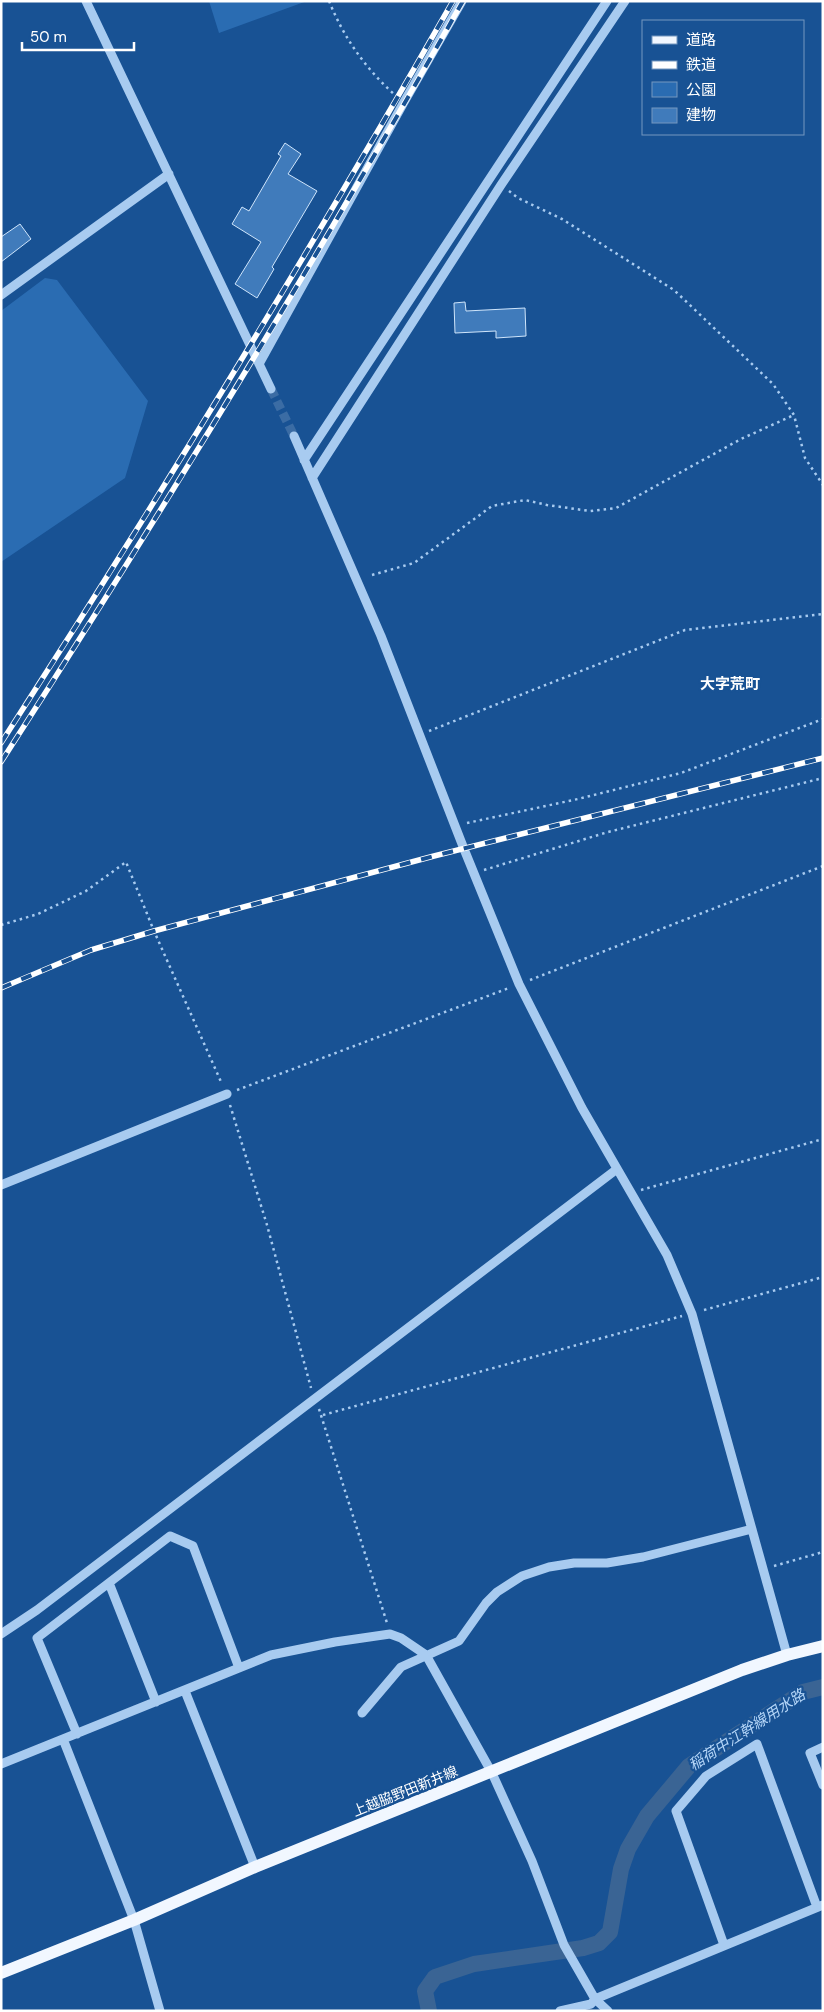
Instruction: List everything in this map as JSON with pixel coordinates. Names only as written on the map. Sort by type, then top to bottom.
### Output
[{"type":"main road","name":"上越脇野田新井線","points":[[1,1973],[134,1920],[255,1867],[492,1773],[742,1670],[787,1655],[823,1646]]},
{"type":"street","points":[[86,1],[271,389]]},
{"type":"street","points":[[259,364],[462,1]]},
{"type":"street","points":[[304,460],[607,1]]},
{"type":"street","points":[[312,478],[501,186],[624,1]]},
{"type":"street","points":[[1,295],[169,174]]},
{"type":"street","points":[[294,436],[382,636],[519,984],[582,1108],[667,1255],[692,1314],[787,1655]]},
{"type":"street","points":[[1,1185],[227,1094]]},
{"type":"street","points":[[1,1634],[45,1604],[617,1168]]},
{"type":"street","points":[[362,1713],[401,1667],[426,1654],[459,1641],[496,1592],[522,1576],[549,1567],[574,1563],[606,1563],[643,1557],[752,1529]]},
{"type":"street","points":[[77,1734],[37,1638],[170,1536],[193,1546],[239,1668]]},
{"type":"street","points":[[109,1583],[156,1702]]},
{"type":"street","points":[[1,1764],[271,1655],[296,1649],[390,1634],[413,1644],[426,1654],[492,1773],[532,1861],[564,1945],[595,1999],[608,2011]]},
{"type":"street","points":[[184,1691],[255,1867]]},
{"type":"street","points":[[63,1739],[134,1920],[160,2011]]},
{"type":"street","points":[[560,2011],[591,2004],[595,1999],[820,1906],[757,1744],[706,1776],[676,1811],[724,1945]]},
{"type":"street","points":[[823,1747],[810,1753],[823,1785]]},
{"type":"path","points":[[330,1],[340,29],[376,78],[404,102]]},
{"type":"path","points":[[501,186],[518,198],[562,219],[617,252],[674,290],[773,384],[794,415],[805,458],[823,485]]},
{"type":"path","points":[[372,575],[414,563],[492,506],[525,500],[590,511],[616,508],[741,439],[794,415]]},
{"type":"path","points":[[420,735],[685,630],[823,614]]},
{"type":"path","points":[[456,825],[578,799],[681,773],[823,719]]},
{"type":"path","points":[[474,873],[608,832],[823,778]]},
{"type":"path","points":[[1,925],[38,914],[86,891],[126,862],[154,931],[227,1094],[267,1225],[314,1400],[322,1415],[390,1634]]},
{"type":"path","points":[[227,1094],[519,984],[823,866]]},
{"type":"path","points":[[631,1193],[823,1139]]},
{"type":"path","points":[[322,1415],[823,1277]]},
{"type":"path","points":[[763,1569],[823,1552]]},
{"type":"green space","points":[[209,1],[307,1],[219,33]]},
{"type":"green space","points":[[45,278],[57,280],[148,401],[125,478],[1,562],[1,311]]},
{"type":"building","points":[[285,143],[301,154],[288,174],[317,191],[272,267],[274,269],[257,298],[235,284],[261,242],[232,224],[242,207],[249,211],[281,156],[278,154]]},
{"type":"building","points":[[20,224],[31,239],[1,262],[1,237]]},
{"type":"building","points":[[465,302],[466,311],[525,308],[526,336],[496,338],[496,331],[455,333],[454,303]]},
{"type":"waterway","name":"稲荷中江幹線用水路","points":[[429,2011],[425,1991],[435,1977],[474,1964],[583,1948],[599,1943],[610,1932],[621,1869],[628,1849],[647,1816],[689,1766],[803,1692],[823,1687]]},
{"type":"tunnel","points":[[271,389],[294,436]]},
{"type":"railway","points":[[1,743],[118,560],[232,375],[344,189],[453,1]]},
{"type":"railway","points":[[1,762],[121,574],[238,384],[352,194],[463,1]]},
{"type":"railway","points":[[1,988],[91,950],[154,931],[434,856],[823,758]]},
{"type":"district","name":"大字荒町","points":[[730,684]]}]
